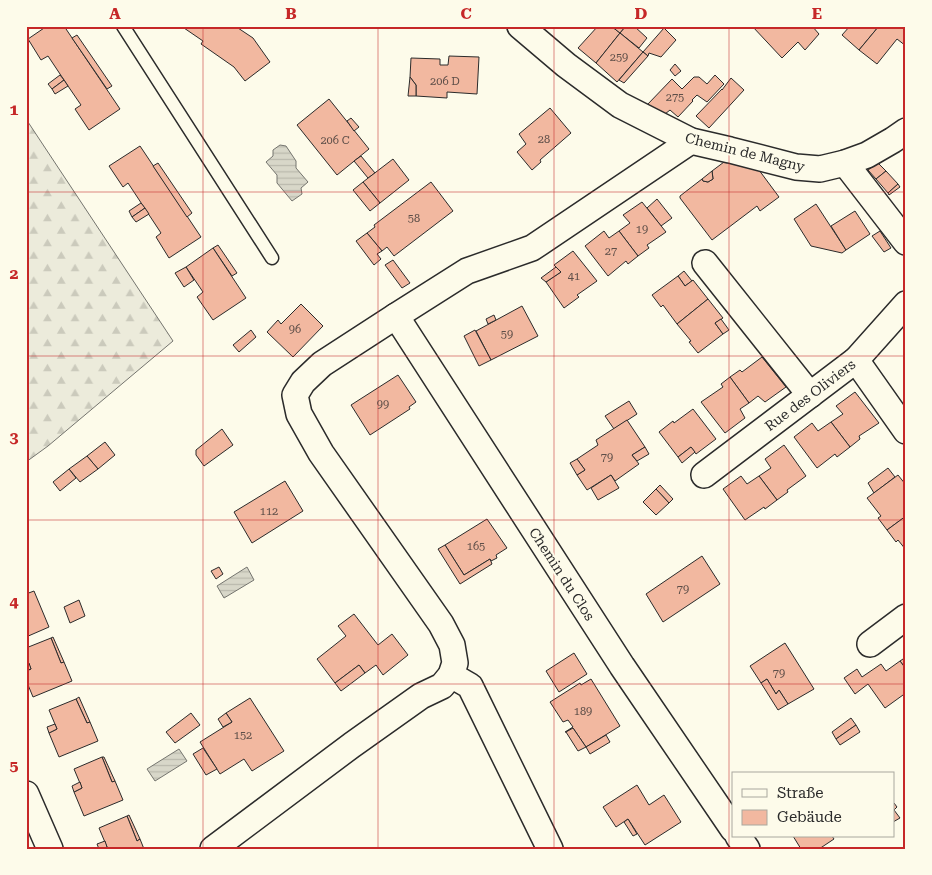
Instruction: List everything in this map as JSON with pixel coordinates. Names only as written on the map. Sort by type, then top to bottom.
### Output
[{"type":"street","name":"Chemin de Magny","points":[[520,26],[566,66],[620,105],[691,141],[796,167],[820,170],[845,164],[866,155],[906,131]]},
{"type":"street","points":[[213,849],[420,696],[442,686],[451,675],[455,663],[452,645],[441,624],[321,453],[299,414],[295,395],[302,382],[322,364],[467,271],[532,248],[691,141]]},
{"type":"street","points":[[845,164],[906,242]]},
{"type":"street","points":[[705,263],[810,395]]},
{"type":"street","name":"Rue des Oliviers","points":[[704,476],[856,360],[906,304]]},
{"type":"street","name":"Chemin du Clos","points":[[396,316],[622,666],[732,828]]},
{"type":"street","points":[[856,360],[906,432]]},
{"type":"street","points":[[870,644],[906,617]]},
{"type":"street","points":[[451,675],[470,686],[550,849]]},
{"type":"street","points":[[26,794],[50,849]]},
{"type":"street","points":[[739,838],[747,849]]},
{"type":"lane","points":[[123,26],[272,258]]},
{"type":"green space","points":[[26,119],[173,341],[48,446],[26,462]]},
{"type":"shaded area","points":[[280,145],[286,146],[296,161],[296,168],[308,182],[301,188],[302,194],[292,201],[277,183],[277,175],[266,162],[273,156],[273,150]]},
{"type":"shaded area","points":[[247,567],[254,580],[224,598],[217,586]]},
{"type":"shaded area","points":[[179,749],[187,761],[155,781],[147,769]]},
{"type":"building","points":[[47,26],[64,26],[120,109],[89,130],[75,109],[81,105],[48,56],[41,60],[28,39]]},
{"type":"building","points":[[184,26],[235,26],[253,38],[270,62],[245,81],[234,67],[201,44],[203,41],[184,28]]},
{"type":"building","points":[[598,26],[611,26],[620,33],[596,63],[578,48]]},
{"type":"building","points":[[611,26],[626,26],[620,33]]},
{"type":"building","points":[[626,26],[634,26],[647,38],[639,48],[620,33]]},
{"type":"building","points":[[752,26],[812,26],[819,34],[805,50],[798,42],[782,58]]},
{"type":"building","points":[[850,26],[879,26],[859,50],[842,35]]},
{"type":"building","points":[[879,26],[906,26],[906,46],[897,39],[877,64],[859,50]]},
{"type":"building","points":[[664,28],[676,40],[661,57],[649,53],[648,56],[643,52]]},
{"type":"building","points":[[620,33],[643,52],[617,82],[596,63]]},
{"type":"building","points":[[77,35],[112,86],[107,89],[72,38]]},
{"type":"building","points":[[643,52],[648,56],[624,83],[619,80]]},
{"type":"building","points":[[449,56],[479,57],[477,94],[447,92],[447,98],[416,96],[416,85],[410,77],[411,58],[440,59],[440,65],[448,65]]},
{"type":"building","points":[[675,64],[681,71],[675,76],[670,70]]},
{"type":"building","points":[[60,75],[64,80],[52,89],[48,84]]},
{"type":"building","points":[[715,75],[724,84],[707,102],[697,95],[678,117],[670,110],[665,114],[647,105],[672,79],[682,89],[694,77],[699,77],[707,84]]},
{"type":"building","points":[[410,77],[416,85],[416,96],[408,96]]},
{"type":"building","points":[[731,78],[744,90],[709,128],[696,116],[722,90]]},
{"type":"building","points":[[64,80],[68,86],[55,94],[52,89]]},
{"type":"building","points":[[329,99],[369,149],[337,175],[297,125]]},
{"type":"building","points":[[550,108],[571,133],[540,160],[541,162],[532,170],[517,152],[526,144],[519,134]]},
{"type":"building","points":[[351,118],[359,127],[354,131],[347,121]]},
{"type":"building","points":[[140,146],[201,237],[169,258],[156,237],[161,233],[128,183],[123,187],[109,166]]},
{"type":"building","points":[[361,156],[375,173],[368,178],[354,161]]},
{"type":"building","points":[[393,159],[409,180],[380,203],[363,182]]},
{"type":"building","points":[[728,159],[756,166],[779,197],[760,211],[757,206],[712,240],[680,196],[702,179],[708,182],[713,179],[712,171]]},
{"type":"building","points":[[158,163],[192,213],[187,217],[153,166]]},
{"type":"building","points":[[878,163],[886,171],[876,179],[868,170]]},
{"type":"building","points":[[712,171],[713,179],[708,182],[703,181],[702,179]]},
{"type":"building","points":[[886,171],[898,184],[888,193],[876,179]]},
{"type":"building","points":[[363,182],[380,203],[370,211],[353,190]]},
{"type":"building","points":[[431,182],[453,211],[394,256],[387,247],[382,251],[367,233],[375,227],[374,225]]},
{"type":"building","points":[[898,184],[900,187],[889,195],[888,193]]},
{"type":"building","points":[[657,199],[672,218],[661,226],[647,208]]},
{"type":"building","points":[[642,202],[666,232],[647,245],[649,248],[638,256],[619,231],[630,223],[623,215]]},
{"type":"building","points":[[141,203],[145,208],[132,217],[129,211]]},
{"type":"building","points":[[816,204],[846,250],[842,253],[811,246],[794,219]]},
{"type":"building","points":[[145,208],[149,214],[136,222],[132,217]]},
{"type":"building","points":[[855,211],[870,234],[846,250],[831,226]]},
{"type":"building","points":[[604,231],[609,238],[619,231],[638,256],[628,264],[626,261],[608,276],[585,246]]},
{"type":"building","points":[[880,231],[891,248],[884,252],[872,236]]},
{"type":"building","points":[[367,233],[382,251],[377,254],[381,259],[374,265],[356,241]]},
{"type":"building","points":[[218,245],[237,273],[232,276],[213,248]]},
{"type":"building","points":[[213,248],[246,298],[213,320],[197,297],[203,292],[186,267]]},
{"type":"building","points":[[573,251],[597,281],[577,295],[579,297],[564,308],[546,282],[561,272],[554,265]]},
{"type":"building","points":[[393,260],[410,283],[402,288],[385,265]]},
{"type":"building","points":[[186,267],[194,280],[184,287],[175,273]]},
{"type":"building","points":[[556,267],[561,272],[546,282],[541,278]]},
{"type":"building","points":[[684,271],[692,281],[685,286],[678,276]]},
{"type":"building","points":[[678,276],[685,286],[693,280],[708,299],[677,324],[663,305],[661,307],[652,295]]},
{"type":"building","points":[[708,299],[723,318],[715,323],[723,334],[698,353],[677,324]]},
{"type":"building","points":[[301,304],[323,326],[293,357],[267,332],[278,320],[281,324]]},
{"type":"building","points":[[522,306],[538,336],[491,360],[476,331]]},
{"type":"building","points":[[494,315],[496,320],[488,324],[486,319]]},
{"type":"building","points":[[721,319],[729,330],[723,334],[715,323]]},
{"type":"building","points":[[251,330],[256,337],[239,352],[233,345]]},
{"type":"building","points":[[475,330],[491,360],[479,366],[464,336]]},
{"type":"building","points":[[762,357],[786,387],[765,402],[758,396],[749,403],[730,377],[740,370],[742,372]]},
{"type":"building","points":[[398,375],[416,402],[409,407],[410,409],[370,435],[351,405]]},
{"type":"building","points":[[730,377],[749,403],[740,409],[745,418],[725,433],[701,402],[723,387],[721,384]]},
{"type":"building","points":[[855,392],[879,423],[859,436],[860,439],[850,447],[831,422],[843,414],[836,406]]},
{"type":"building","points":[[629,401],[637,414],[614,429],[605,416]]},
{"type":"building","points":[[693,409],[716,439],[696,454],[691,447],[678,457],[659,432]]},
{"type":"building","points":[[627,420],[645,447],[632,455],[639,464],[615,481],[611,475],[587,490],[577,475],[585,470],[577,459],[598,445],[596,440]]},
{"type":"building","points":[[831,422],[850,447],[837,457],[835,454],[817,468],[794,437],[812,423],[818,431]]},
{"type":"building","points":[[222,429],[233,445],[204,466],[196,455],[196,450]]},
{"type":"building","points":[[105,442],[115,455],[98,469],[87,456]]},
{"type":"building","points":[[784,445],[806,476],[777,500],[759,476],[771,468],[765,459]]},
{"type":"building","points":[[645,447],[649,454],[637,461],[632,455]]},
{"type":"building","points":[[691,447],[695,452],[682,463],[678,457]]},
{"type":"building","points":[[87,456],[98,469],[80,482],[69,469]]},
{"type":"building","points":[[577,459],[585,470],[577,475],[570,463]]},
{"type":"building","points":[[888,468],[895,477],[874,493],[868,483]]},
{"type":"building","points":[[69,469],[76,478],[60,491],[53,482]]},
{"type":"building","points":[[611,475],[619,488],[598,500],[591,488]]},
{"type":"building","points":[[898,475],[906,485],[906,498],[904,500],[906,502],[906,516],[887,530],[878,518],[881,516],[867,498]]},
{"type":"building","points":[[741,476],[747,484],[759,476],[777,500],[745,520],[723,489]]},
{"type":"building","points":[[285,481],[303,511],[252,543],[234,512]]},
{"type":"building","points":[[660,485],[673,499],[669,503],[656,489]]},
{"type":"building","points":[[656,489],[669,503],[656,515],[643,502]]},
{"type":"building","points":[[906,516],[906,550],[898,540],[896,542],[887,530]]},
{"type":"building","points":[[487,519],[507,548],[496,555],[497,558],[491,561],[490,559],[464,575],[445,545]]},
{"type":"building","points":[[445,545],[464,575],[490,559],[492,564],[460,584],[438,549]]},
{"type":"building","points":[[702,556],[720,584],[663,622],[646,594]]},
{"type":"building","points":[[219,567],[223,574],[216,579],[211,571]]},
{"type":"building","points":[[34,591],[49,627],[26,637],[26,594]]},
{"type":"building","points":[[79,600],[85,616],[70,623],[64,607]]},
{"type":"building","points":[[354,614],[378,645],[392,634],[408,655],[383,675],[376,665],[365,673],[359,665],[335,683],[317,659],[346,636],[338,626]]},
{"type":"building","points":[[53,637],[64,662],[61,663],[51,638]]},
{"type":"building","points":[[51,638],[61,663],[64,662],[72,681],[33,697],[26,680],[26,671],[31,669],[26,657],[26,648]]},
{"type":"building","points":[[785,643],[814,689],[788,704],[779,690],[776,694],[767,679],[761,683],[750,666]]},
{"type":"building","points":[[574,653],[587,674],[559,692],[546,671]]},
{"type":"building","points":[[906,657],[906,669],[900,661]]},
{"type":"building","points":[[900,661],[906,669],[906,697],[903,695],[885,708],[868,684],[855,694],[844,678],[857,669],[862,677],[881,664],[886,671]]},
{"type":"building","points":[[29,663],[31,669],[26,671],[26,664]]},
{"type":"building","points":[[359,665],[365,673],[341,691],[335,683]]},
{"type":"building","points":[[591,679],[620,726],[586,747],[573,728],[565,732],[573,727],[568,720],[563,722],[550,702],[580,683],[581,685]]},
{"type":"building","points":[[767,679],[776,694],[779,690],[788,704],[778,710],[761,683]]},
{"type":"building","points":[[79,697],[90,722],[87,723],[76,699]]},
{"type":"building","points":[[250,698],[284,751],[252,771],[244,759],[220,774],[200,742],[232,722],[226,713]]},
{"type":"building","points":[[76,699],[87,723],[90,722],[98,741],[59,757],[49,733],[57,729],[49,710]]},
{"type":"building","points":[[191,713],[200,725],[175,743],[166,732]]},
{"type":"building","points":[[226,713],[232,722],[223,727],[218,719]]},
{"type":"building","points":[[851,718],[856,725],[836,739],[832,732]]},
{"type":"building","points":[[55,724],[57,729],[49,733],[47,727]]},
{"type":"building","points":[[856,725],[860,732],[840,745],[836,739]]},
{"type":"building","points":[[573,728],[586,747],[578,751],[566,732]]},
{"type":"building","points":[[606,735],[610,742],[590,754],[586,747]]},
{"type":"building","points":[[203,748],[217,769],[206,775],[193,754]]},
{"type":"building","points":[[102,757],[104,757],[115,781],[112,782]]},
{"type":"building","points":[[102,757],[112,782],[115,781],[123,800],[84,816],[74,792],[82,788],[74,769]]},
{"type":"building","points":[[80,782],[82,788],[74,792],[72,786]]},
{"type":"building","points":[[637,785],[649,805],[664,795],[681,822],[645,845],[628,819],[616,827],[603,807]]},
{"type":"building","points":[[894,810],[900,818],[894,821]]},
{"type":"building","points":[[129,815],[140,839],[137,841],[127,816]]},
{"type":"building","points":[[127,816],[137,841],[140,839],[144,849],[103,849],[107,847],[99,828]]},
{"type":"building","points":[[628,819],[637,834],[633,836],[624,822]]},
{"type":"building","points":[[794,838],[834,839],[819,849],[801,849]]},
{"type":"building","points":[[105,841],[107,847],[99,849],[97,844]]}]
